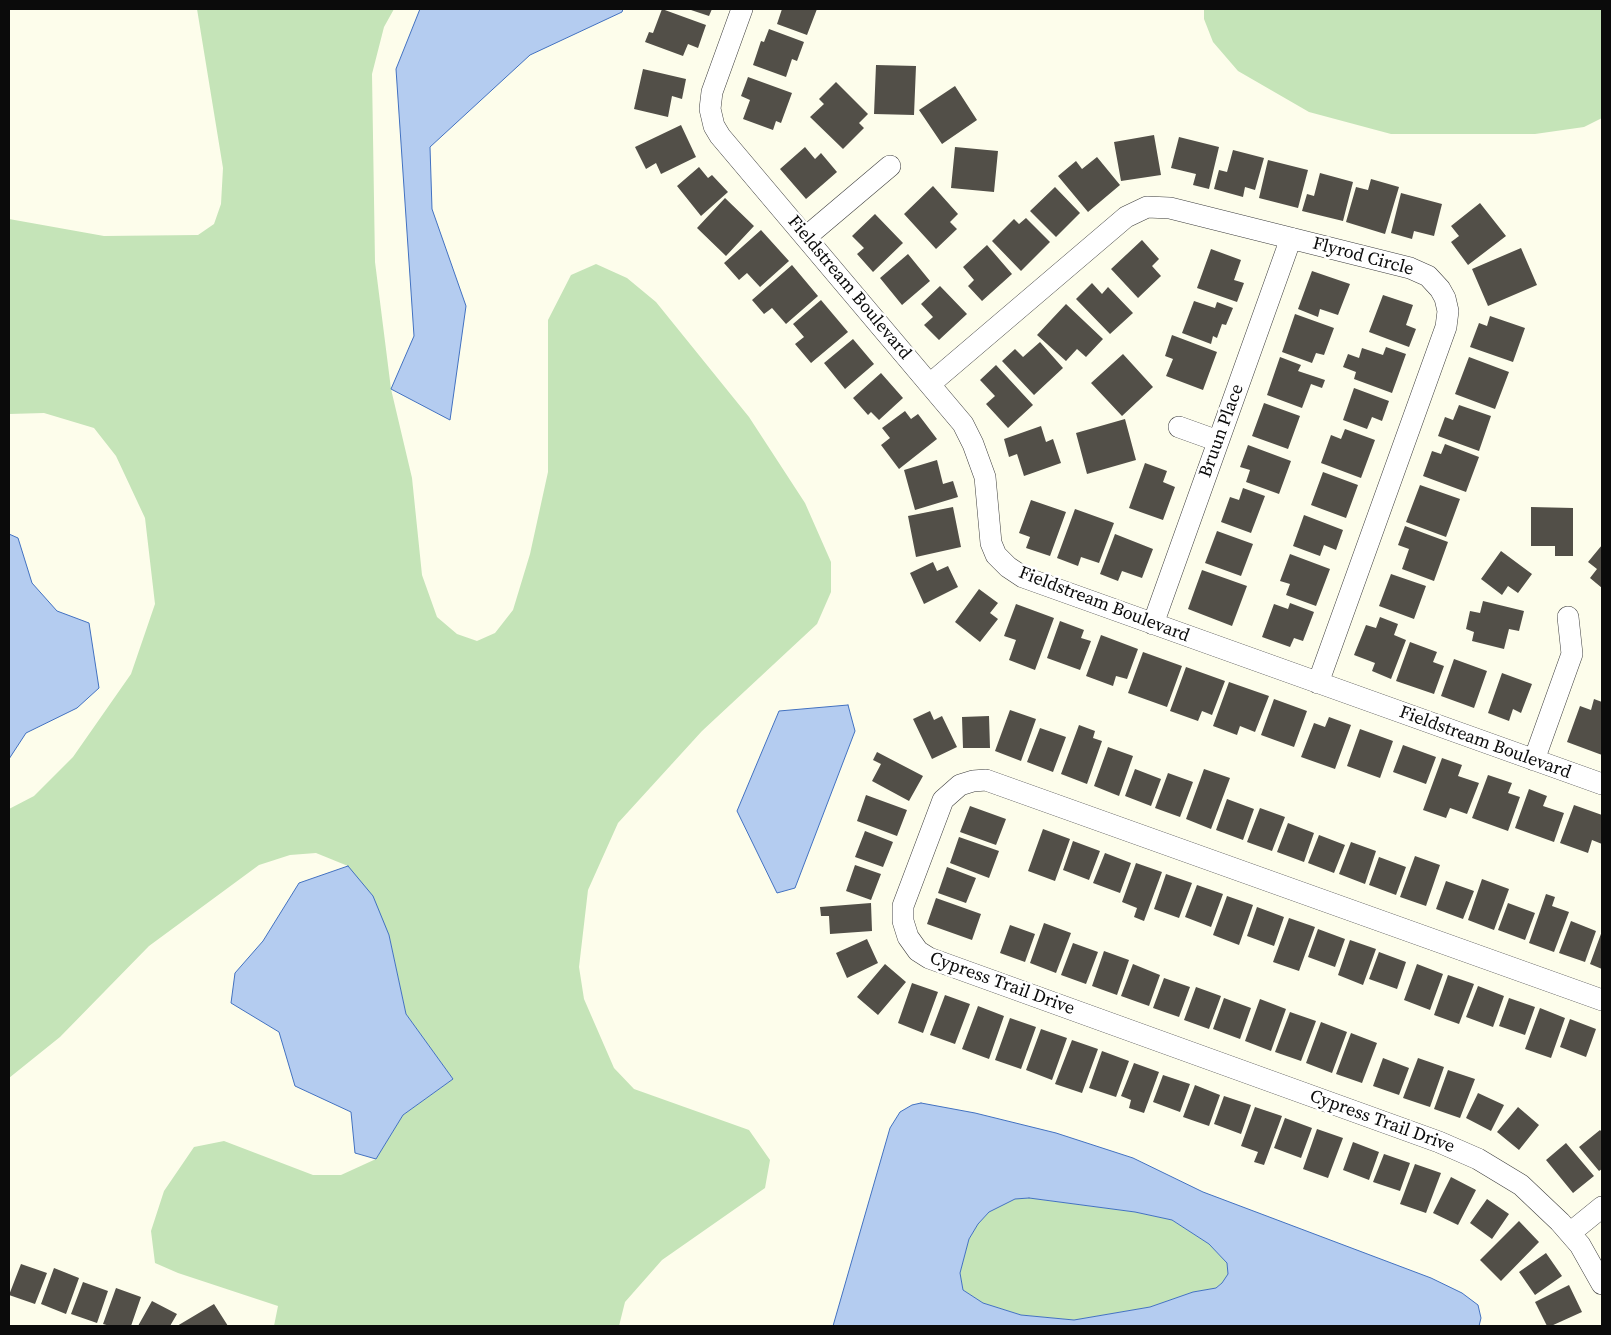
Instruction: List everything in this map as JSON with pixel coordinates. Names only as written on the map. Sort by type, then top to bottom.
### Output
[{"type":"street","name":"Fieldstream Boulevard","points":[[742,9],[712,92],[710,109],[712,119],[720,136],[956,415],[974,444],[985,477],[989,536],[994,550],[1004,564],[1023,577],[1602,784]]},
{"type":"street","points":[[806,237],[890,166]]},
{"type":"street","name":"Flyrod Circle","points":[[930,384],[1126,218],[1138,210],[1151,207],[1166,207],[1291,238],[1417,270],[1428,276],[1440,289],[1448,311],[1446,326],[1318,683]]},
{"type":"street","name":"Bruun Place","points":[[1153,624],[1291,238]]},
{"type":"street","points":[[1179,427],[1218,441]]},
{"type":"street","points":[[1534,760],[1572,654],[1568,617]]},
{"type":"street","name":"Cypress Trail Drive","points":[[1602,1000],[986,780],[960,785],[943,800],[903,906],[902,921],[908,937],[918,951],[928,958],[1455,1148],[1493,1167],[1520,1186],[1570,1233],[1602,1284]]},
{"type":"street","points":[[1570,1233],[1602,1207]]},
{"type":"green space","points":[[197,9],[394,9],[384,27],[372,74],[375,262],[391,389],[412,478],[422,575],[437,617],[457,634],[477,641],[495,633],[513,610],[530,554],[548,472],[548,320],[571,275],[596,264],[627,278],[656,302],[749,417],[805,503],[831,562],[831,592],[817,624],[702,731],[618,823],[588,890],[579,967],[584,999],[614,1068],[634,1089],[749,1130],[770,1160],[765,1188],[662,1260],[625,1302],[619,1326],[274,1326],[278,1306],[178,1273],[155,1263],[151,1231],[164,1191],[194,1147],[224,1141],[313,1175],[341,1175],[376,1159],[403,1115],[453,1079],[406,1014],[389,935],[348,866],[316,853],[290,855],[259,865],[149,946],[60,1037],[9,1078],[9,809],[34,796],[73,757],[131,674],[155,604],[145,518],[116,456],[94,428],[44,413],[9,414],[9,219],[104,236],[198,235],[214,224],[221,204],[223,168]]},
{"type":"green space","points":[[1204,9],[1602,9],[1602,118],[1584,127],[1535,134],[1391,134],[1309,112],[1238,71],[1213,42],[1204,19]]},
{"type":"green space","points":[[1029,1198],[1135,1212],[1172,1220],[1209,1244],[1227,1263],[1228,1274],[1216,1288],[1193,1292],[1150,1307],[1074,1320],[1021,1315],[983,1303],[963,1290],[960,1273],[969,1239],[978,1224],[989,1212],[1015,1199]]},
{"type":"water","points":[[420,9],[623,9],[622,12],[530,55],[430,147],[432,209],[466,306],[450,420],[391,389],[414,336],[396,69]]},
{"type":"water","points":[[9,534],[18,538],[32,583],[57,611],[89,623],[99,688],[77,708],[26,733],[9,759]]},
{"type":"water","points":[[848,705],[855,731],[795,888],[777,893],[737,811],[779,711]]},
{"type":"water","points":[[348,866],[373,896],[389,935],[406,1014],[453,1079],[403,1115],[376,1159],[355,1153],[351,1112],[295,1086],[279,1032],[231,1003],[235,973],[263,941],[299,883]]},
{"type":"water","points":[[921,1103],[975,1113],[1056,1133],[1133,1158],[1203,1192],[1431,1278],[1462,1293],[1478,1305],[1481,1318],[1479,1326],[833,1326],[890,1128],[900,1112],[912,1105]],"holes":[[[1029,1198],[1135,1212],[1172,1220],[1209,1244],[1227,1263],[1228,1274],[1222,1283],[1216,1288],[1193,1292],[1150,1307],[1074,1320],[1021,1315],[983,1303],[963,1290],[960,1273],[969,1239],[978,1224],[989,1212],[1015,1199]]]},
{"type":"building","points":[[662,9],[706,25],[698,48],[688,44],[683,56],[645,42],[649,32],[653,33]]},
{"type":"building","points":[[688,9],[712,9],[709,16]]},
{"type":"building","points":[[782,9],[817,9],[807,35],[777,24]]},
{"type":"building","points":[[769,29],[804,42],[797,61],[792,59],[786,77],[753,65],[761,41],[764,42]]},
{"type":"building","points":[[876,65],[916,66],[914,115],[874,114]]},
{"type":"building","points":[[643,69],[686,79],[682,99],[672,96],[668,117],[634,109]]},
{"type":"building","points":[[748,77],[792,93],[781,123],[776,121],[773,130],[743,119],[750,100],[741,96]]},
{"type":"building","points":[[836,82],[868,114],[859,123],[864,128],[843,149],[810,117],[824,104],[819,99]]},
{"type":"building","points":[[955,86],[977,120],[942,144],[919,110]]},
{"type":"building","points":[[681,125],[696,157],[661,174],[656,163],[646,169],[635,147]]},
{"type":"building","points":[[1154,135],[1161,175],[1121,181],[1114,142]]},
{"type":"building","points":[[1179,137],[1219,147],[1209,189],[1193,185],[1196,174],[1171,168]]},
{"type":"building","points":[[805,147],[815,159],[821,153],[837,172],[806,199],[780,169]]},
{"type":"building","points":[[955,147],[998,151],[994,192],[951,188]]},
{"type":"building","points":[[1233,150],[1264,158],[1255,190],[1245,187],[1243,197],[1214,189],[1219,170],[1227,172]]},
{"type":"building","points":[[1097,157],[1120,185],[1088,212],[1058,176],[1076,161],[1082,169]]},
{"type":"building","points":[[1268,160],[1308,170],[1298,208],[1259,198]]},
{"type":"building","points":[[699,167],[708,178],[712,175],[728,192],[701,216],[677,186]]},
{"type":"building","points":[[1320,173],[1353,182],[1343,221],[1302,211],[1307,194],[1314,196]]},
{"type":"building","points":[[1371,179],[1399,187],[1385,234],[1346,222],[1356,187],[1368,190]]},
{"type":"building","points":[[933,186],[958,214],[950,222],[957,229],[936,249],[904,214]]},
{"type":"building","points":[[1055,187],[1080,213],[1056,237],[1030,211]]},
{"type":"building","points":[[1401,193],[1442,204],[1434,236],[1414,231],[1412,239],[1391,233]]},
{"type":"building","points":[[725,198],[754,226],[726,256],[697,228]]},
{"type":"building","points":[[1480,203],[1506,236],[1468,265],[1451,242],[1459,236],[1451,226]]},
{"type":"building","points":[[875,214],[903,243],[873,272],[857,254],[864,248],[852,236]]},
{"type":"building","points":[[1026,218],[1050,242],[1021,271],[992,241],[1014,219],[1019,224]]},
{"type":"building","points":[[761,230],[789,261],[760,287],[747,273],[739,280],[724,263]]},
{"type":"building","points":[[1142,240],[1159,259],[1152,266],[1161,276],[1138,298],[1111,269]]},
{"type":"building","points":[[987,245],[1012,274],[982,301],[968,286],[974,280],[963,267]]},
{"type":"building","points":[[1521,248],[1537,285],[1488,306],[1472,269]]},
{"type":"building","points":[[1211,249],[1241,260],[1234,280],[1244,283],[1237,302],[1197,288]]},
{"type":"building","points":[[908,254],[930,281],[902,305],[880,278]]},
{"type":"building","points":[[792,265],[818,296],[786,324],[772,308],[764,314],[752,300]]},
{"type":"building","points":[[1312,271],[1350,284],[1338,315],[1320,309],[1318,317],[1298,309]]},
{"type":"building","points":[[1092,283],[1102,294],[1108,287],[1133,313],[1110,334],[1076,299]]},
{"type":"building","points":[[940,286],[967,314],[939,340],[924,325],[933,317],[921,304]]},
{"type":"building","points":[[1383,295],[1413,305],[1406,325],[1416,329],[1409,347],[1369,332]]},
{"type":"building","points":[[821,300],[848,332],[811,363],[795,344],[804,337],[793,324]]},
{"type":"building","points":[[1194,301],[1215,308],[1217,302],[1233,308],[1226,325],[1222,324],[1217,338],[1213,336],[1211,344],[1182,333]]},
{"type":"building","points":[[1066,304],[1103,339],[1086,357],[1077,349],[1066,361],[1037,335]]},
{"type":"building","points":[[1295,314],[1334,328],[1324,355],[1316,353],[1312,363],[1282,352]]},
{"type":"building","points":[[1490,316],[1525,328],[1513,362],[1470,347],[1479,323],[1487,326]]},
{"type":"building","points":[[1172,335],[1217,352],[1203,390],[1166,376],[1173,359],[1165,356]]},
{"type":"building","points":[[853,339],[874,364],[845,389],[824,363]]},
{"type":"building","points":[[1040,342],[1063,368],[1034,395],[1002,361],[1015,349],[1023,357]]},
{"type":"building","points":[[1386,347],[1406,354],[1392,393],[1354,379],[1356,372],[1343,367],[1348,354],[1359,358],[1362,348],[1383,355]]},
{"type":"building","points":[[1123,354],[1153,387],[1122,416],[1091,383]]},
{"type":"building","points":[[1280,357],[1301,365],[1298,371],[1325,380],[1322,388],[1311,384],[1302,408],[1267,395]]},
{"type":"building","points":[[1469,357],[1509,372],[1495,409],[1455,394]]},
{"type":"building","points":[[996,365],[1033,405],[1008,428],[986,404],[995,396],[980,380]]},
{"type":"building","points":[[881,373],[903,398],[879,420],[871,412],[868,415],[853,398]]},
{"type":"building","points":[[1354,388],[1389,401],[1382,421],[1372,417],[1367,429],[1343,420]]},
{"type":"building","points":[[1264,403],[1300,416],[1288,449],[1252,436]]},
{"type":"building","points":[[1459,405],[1491,416],[1479,451],[1438,436],[1445,417],[1453,420]]},
{"type":"building","points":[[905,411],[911,419],[918,414],[937,439],[899,469],[881,445],[890,438],[882,428]]},
{"type":"building","points":[[1125,419],[1136,460],[1087,474],[1076,433]]},
{"type":"building","points":[[1041,426],[1046,442],[1053,439],[1061,463],[1024,476],[1017,454],[1009,457],[1004,439]]},
{"type":"building","points":[[1345,429],[1375,440],[1361,478],[1321,463],[1331,435],[1341,439]]},
{"type":"building","points":[[1445,444],[1479,457],[1466,492],[1423,476],[1432,451],[1441,454]]},
{"type":"building","points":[[1248,445],[1291,461],[1279,494],[1246,482],[1250,470],[1240,467]]},
{"type":"building","points":[[937,460],[943,484],[953,481],[958,497],[915,510],[904,470]]},
{"type":"building","points":[[1145,463],[1167,471],[1163,482],[1175,487],[1163,520],[1129,508]]},
{"type":"building","points":[[1323,472],[1358,485],[1346,518],[1311,505]]},
{"type":"building","points":[[1420,485],[1460,499],[1446,537],[1406,522]]},
{"type":"building","points":[[1243,488],[1265,496],[1251,533],[1221,522],[1230,497],[1239,500]]},
{"type":"building","points":[[1031,500],[1066,512],[1050,556],[1026,548],[1030,537],[1019,533]]},
{"type":"building","points":[[953,507],[961,547],[916,557],[908,516]]},
{"type":"building","points":[[1531,507],[1573,508],[1573,556],[1555,556],[1555,546],[1531,546]]},
{"type":"building","points":[[1075,509],[1114,523],[1099,563],[1081,557],[1078,566],[1057,558]]},
{"type":"building","points":[[1304,515],[1343,530],[1336,550],[1324,545],[1320,556],[1293,546]]},
{"type":"building","points":[[1405,526],[1448,542],[1434,581],[1402,569],[1409,549],[1398,545]]},
{"type":"building","points":[[1217,531],[1253,544],[1241,576],[1205,563]]},
{"type":"building","points":[[1115,534],[1153,549],[1142,578],[1122,571],[1118,581],[1100,574]]},
{"type":"building","points":[[1602,545],[1602,588],[1590,578],[1597,569],[1588,562]]},
{"type":"building","points":[[1501,551],[1532,574],[1518,593],[1508,586],[1502,595],[1481,579]]},
{"type":"building","points":[[1290,554],[1330,569],[1316,606],[1286,595],[1290,584],[1280,581]]},
{"type":"building","points":[[933,562],[937,571],[948,566],[958,587],[924,604],[910,573]]},
{"type":"building","points":[[1202,570],[1247,586],[1232,626],[1188,609]]},
{"type":"building","points":[[1391,574],[1426,586],[1414,619],[1379,606]]},
{"type":"building","points":[[979,589],[998,603],[990,613],[998,619],[980,642],[955,622]]},
{"type":"building","points":[[1483,601],[1524,611],[1519,631],[1509,629],[1504,649],[1472,641],[1474,632],[1466,629],[1470,611],[1480,613]]},
{"type":"building","points":[[1290,603],[1314,612],[1303,641],[1294,638],[1290,647],[1262,637],[1274,604],[1288,609]]},
{"type":"building","points":[[1016,604],[1054,618],[1035,670],[1009,660],[1016,640],[1004,636]]},
{"type":"building","points":[[1380,617],[1398,624],[1394,635],[1406,640],[1391,679],[1372,671],[1375,663],[1354,655],[1366,625],[1376,628]]},
{"type":"building","points":[[1060,621],[1084,630],[1081,638],[1091,641],[1080,670],[1047,658]]},
{"type":"building","points":[[1101,635],[1138,649],[1127,679],[1116,676],[1113,686],[1086,676]]},
{"type":"building","points":[[1410,642],[1437,652],[1433,662],[1444,666],[1434,694],[1396,681]]},
{"type":"building","points":[[1143,652],[1182,666],[1167,707],[1128,693]]},
{"type":"building","points":[[1454,659],[1487,671],[1474,708],[1441,696]]},
{"type":"building","points":[[1186,667],[1225,681],[1212,715],[1202,711],[1198,721],[1170,711]]},
{"type":"building","points":[[1502,673],[1532,684],[1521,713],[1513,709],[1509,721],[1488,713]]},
{"type":"building","points":[[1229,682],[1269,696],[1255,732],[1240,726],[1237,735],[1213,726]]},
{"type":"building","points":[[1274,699],[1307,711],[1294,747],[1261,735]]},
{"type":"building","points":[[1594,699],[1602,702],[1602,755],[1567,742],[1580,706],[1591,710]]},
{"type":"building","points":[[1010,710],[1036,719],[1021,761],[995,751]]},
{"type":"building","points":[[930,711],[934,720],[942,716],[957,747],[932,759],[913,719]]},
{"type":"building","points":[[989,716],[990,748],[963,748],[962,717]]},
{"type":"building","points":[[1329,717],[1351,725],[1335,769],[1301,757],[1314,723],[1325,727]]},
{"type":"building","points":[[1079,725],[1095,731],[1093,738],[1102,741],[1087,784],[1061,774]]},
{"type":"building","points":[[1040,728],[1066,737],[1053,772],[1027,762]]},
{"type":"building","points":[[1360,729],[1393,741],[1380,778],[1347,766]]},
{"type":"building","points":[[1403,745],[1436,757],[1426,784],[1393,772]]},
{"type":"building","points":[[1108,747],[1133,756],[1119,796],[1094,786]]},
{"type":"building","points":[[877,752],[923,776],[909,801],[872,781],[881,764],[873,760]]},
{"type":"building","points":[[1442,758],[1462,765],[1458,776],[1479,783],[1467,814],[1450,808],[1446,818],[1423,810]]},
{"type":"building","points":[[1135,769],[1161,779],[1151,806],[1125,796]]},
{"type":"building","points":[[1204,769],[1230,778],[1211,829],[1186,819]]},
{"type":"building","points":[[1168,773],[1193,782],[1180,817],[1155,808]]},
{"type":"building","points":[[1488,775],[1512,783],[1508,793],[1520,797],[1508,831],[1472,818]]},
{"type":"building","points":[[1529,789],[1547,796],[1543,806],[1564,813],[1554,842],[1515,828]]},
{"type":"building","points":[[866,795],[907,810],[897,836],[857,821]]},
{"type":"building","points":[[1227,799],[1254,809],[1243,840],[1216,830]]},
{"type":"building","points":[[1574,805],[1602,815],[1602,844],[1592,840],[1588,853],[1560,843]]},
{"type":"building","points":[[970,806],[1006,819],[996,845],[960,832]]},
{"type":"building","points":[[1260,808],[1285,817],[1272,851],[1247,842]]},
{"type":"building","points":[[1288,823],[1314,833],[1304,862],[1277,852]]},
{"type":"building","points":[[1043,829],[1070,839],[1055,881],[1028,871]]},
{"type":"building","points":[[865,831],[893,842],[883,867],[855,857]]},
{"type":"building","points":[[1319,835],[1345,845],[1334,873],[1308,863]]},
{"type":"building","points":[[959,837],[999,851],[989,878],[950,863]]},
{"type":"building","points":[[1073,841],[1100,851],[1089,880],[1063,870]]},
{"type":"building","points":[[1351,842],[1376,851],[1365,884],[1339,874]]},
{"type":"building","points":[[1105,853],[1131,863],[1120,893],[1093,883]]},
{"type":"building","points":[[1415,856],[1440,865],[1426,906],[1400,897]]},
{"type":"building","points":[[1379,857],[1406,867],[1396,895],[1369,885]]},
{"type":"building","points":[[1136,863],[1162,872],[1144,921],[1134,917],[1137,908],[1122,902]]},
{"type":"building","points":[[855,865],[881,874],[871,900],[846,891]]},
{"type":"building","points":[[947,867],[976,878],[966,903],[938,893]]},
{"type":"building","points":[[1166,874],[1192,883],[1179,918],[1154,909]]},
{"type":"building","points":[[1482,879],[1509,889],[1494,930],[1468,920]]},
{"type":"building","points":[[1446,881],[1474,891],[1463,919],[1436,909]]},
{"type":"building","points":[[1197,885],[1223,894],[1211,927],[1185,917]]},
{"type":"building","points":[[1546,894],[1555,897],[1552,906],[1569,912],[1554,952],[1529,943]]},
{"type":"building","points":[[1227,896],[1253,905],[1239,945],[1213,935]]},
{"type":"building","points":[[936,898],[981,914],[972,940],[927,924]]},
{"type":"building","points":[[871,903],[872,931],[830,934],[829,916],[821,916],[820,907]]},
{"type":"building","points":[[1508,903],[1535,913],[1525,940],[1498,930]]},
{"type":"building","points":[[1257,907],[1284,917],[1274,946],[1247,936]]},
{"type":"building","points":[[1289,918],[1315,927],[1299,971],[1273,962]]},
{"type":"building","points":[[1571,921],[1596,931],[1585,962],[1559,953]]},
{"type":"building","points":[[1044,923],[1071,933],[1056,973],[1030,963]]},
{"type":"building","points":[[1010,925],[1035,934],[1025,962],[1000,953]]},
{"type":"building","points":[[1318,929],[1345,939],[1335,967],[1308,957]]},
{"type":"building","points":[[1602,931],[1602,969],[1590,964]]},
{"type":"building","points":[[867,939],[878,963],[847,978],[836,953]]},
{"type":"building","points":[[1350,940],[1376,949],[1363,985],[1338,975]]},
{"type":"building","points":[[1073,943],[1098,952],[1086,984],[1061,975]]},
{"type":"building","points":[[1104,951],[1129,960],[1117,995],[1092,986]]},
{"type":"building","points":[[1379,952],[1406,962],[1397,989],[1369,979]]},
{"type":"building","points":[[885,964],[906,982],[878,1015],[857,997]]},
{"type":"building","points":[[1133,964],[1160,975],[1149,1006],[1121,996]]},
{"type":"building","points":[[1417,964],[1443,974],[1430,1010],[1404,1000]]},
{"type":"building","points":[[1448,975],[1474,984],[1459,1024],[1434,1015]]},
{"type":"building","points":[[1164,978],[1190,987],[1179,1017],[1153,1008]]},
{"type":"building","points":[[912,983],[938,992],[923,1033],[898,1023]]},
{"type":"building","points":[[1478,986],[1504,996],[1493,1027],[1466,1017]]},
{"type":"building","points":[[1196,987],[1221,996],[1209,1029],[1184,1020]]},
{"type":"building","points":[[945,995],[970,1004],[955,1044],[930,1035]]},
{"type":"building","points":[[1224,998],[1251,1008],[1240,1039],[1213,1029]]},
{"type":"building","points":[[1509,998],[1535,1007],[1525,1035],[1499,1026]]},
{"type":"building","points":[[1260,999],[1286,1009],[1271,1051],[1245,1041]]},
{"type":"building","points":[[978,1006],[1004,1016],[989,1059],[962,1049]]},
{"type":"building","points":[[1540,1008],[1565,1018],[1551,1058],[1525,1049]]},
{"type":"building","points":[[1290,1012],[1316,1021],[1301,1061],[1275,1052]]},
{"type":"building","points":[[1010,1018],[1036,1027],[1021,1069],[995,1060]]},
{"type":"building","points":[[1570,1019],[1596,1029],[1586,1057],[1560,1047]]},
{"type":"building","points":[[1321,1022],[1347,1032],[1332,1073],[1306,1063]]},
{"type":"building","points":[[1041,1029],[1067,1038],[1052,1080],[1026,1070]]},
{"type":"building","points":[[1351,1033],[1377,1043],[1362,1083],[1336,1074]]},
{"type":"building","points":[[1072,1040],[1098,1049],[1082,1093],[1055,1084]]},
{"type":"building","points":[[1102,1051],[1129,1061],[1116,1097],[1089,1088]]},
{"type":"building","points":[[1383,1058],[1409,1068],[1399,1095],[1373,1086]]},
{"type":"building","points":[[1418,1058],[1444,1067],[1430,1107],[1403,1098]]},
{"type":"building","points":[[1134,1063],[1159,1072],[1144,1113],[1129,1108],[1131,1100],[1121,1096]]},
{"type":"building","points":[[1448,1070],[1475,1079],[1460,1118],[1434,1109]]},
{"type":"building","points":[[1163,1075],[1190,1084],[1180,1112],[1153,1102]]},
{"type":"building","points":[[1195,1085],[1220,1095],[1209,1126],[1183,1117]]},
{"type":"building","points":[[1478,1093],[1504,1105],[1491,1131],[1466,1118]]},
{"type":"building","points":[[1224,1096],[1251,1105],[1241,1134],[1214,1124]]},
{"type":"building","points":[[1255,1107],[1282,1116],[1264,1165],[1254,1162],[1258,1152],[1241,1146]]},
{"type":"building","points":[[1518,1107],[1539,1125],[1519,1150],[1497,1132]]},
{"type":"building","points":[[1285,1118],[1312,1128],[1301,1158],[1274,1148]]},
{"type":"building","points":[[1317,1129],[1343,1138],[1328,1178],[1303,1169]]},
{"type":"building","points":[[1600,1130],[1602,1132],[1602,1169],[1599,1171],[1579,1147]]},
{"type":"building","points":[[1353,1142],[1379,1152],[1369,1180],[1343,1170]]},
{"type":"building","points":[[1566,1143],[1594,1176],[1573,1193],[1546,1160]]},
{"type":"building","points":[[1384,1154],[1410,1163],[1400,1191],[1373,1182]]},
{"type":"building","points":[[1415,1164],[1441,1173],[1426,1213],[1400,1204]]},
{"type":"building","points":[[1451,1177],[1476,1190],[1458,1225],[1433,1213]]},
{"type":"building","points":[[1487,1199],[1509,1214],[1492,1239],[1470,1223]]},
{"type":"building","points":[[1519,1221],[1539,1242],[1501,1281],[1480,1260]]},
{"type":"building","points":[[1546,1253],[1562,1276],[1535,1295],[1519,1272]]},
{"type":"building","points":[[21,1264],[47,1273],[35,1304],[9,1295]]},
{"type":"building","points":[[54,1268],[79,1278],[66,1314],[41,1304]]},
{"type":"building","points":[[83,1282],[108,1291],[97,1323],[71,1314]]},
{"type":"building","points":[[1569,1285],[1582,1312],[1547,1326],[1535,1302]]},
{"type":"building","points":[[116,1288],[141,1297],[131,1326],[103,1324]]},
{"type":"building","points":[[152,1301],[177,1314],[170,1326],[138,1326]]},
{"type":"building","points":[[214,1304],[228,1326],[177,1326]]}]
